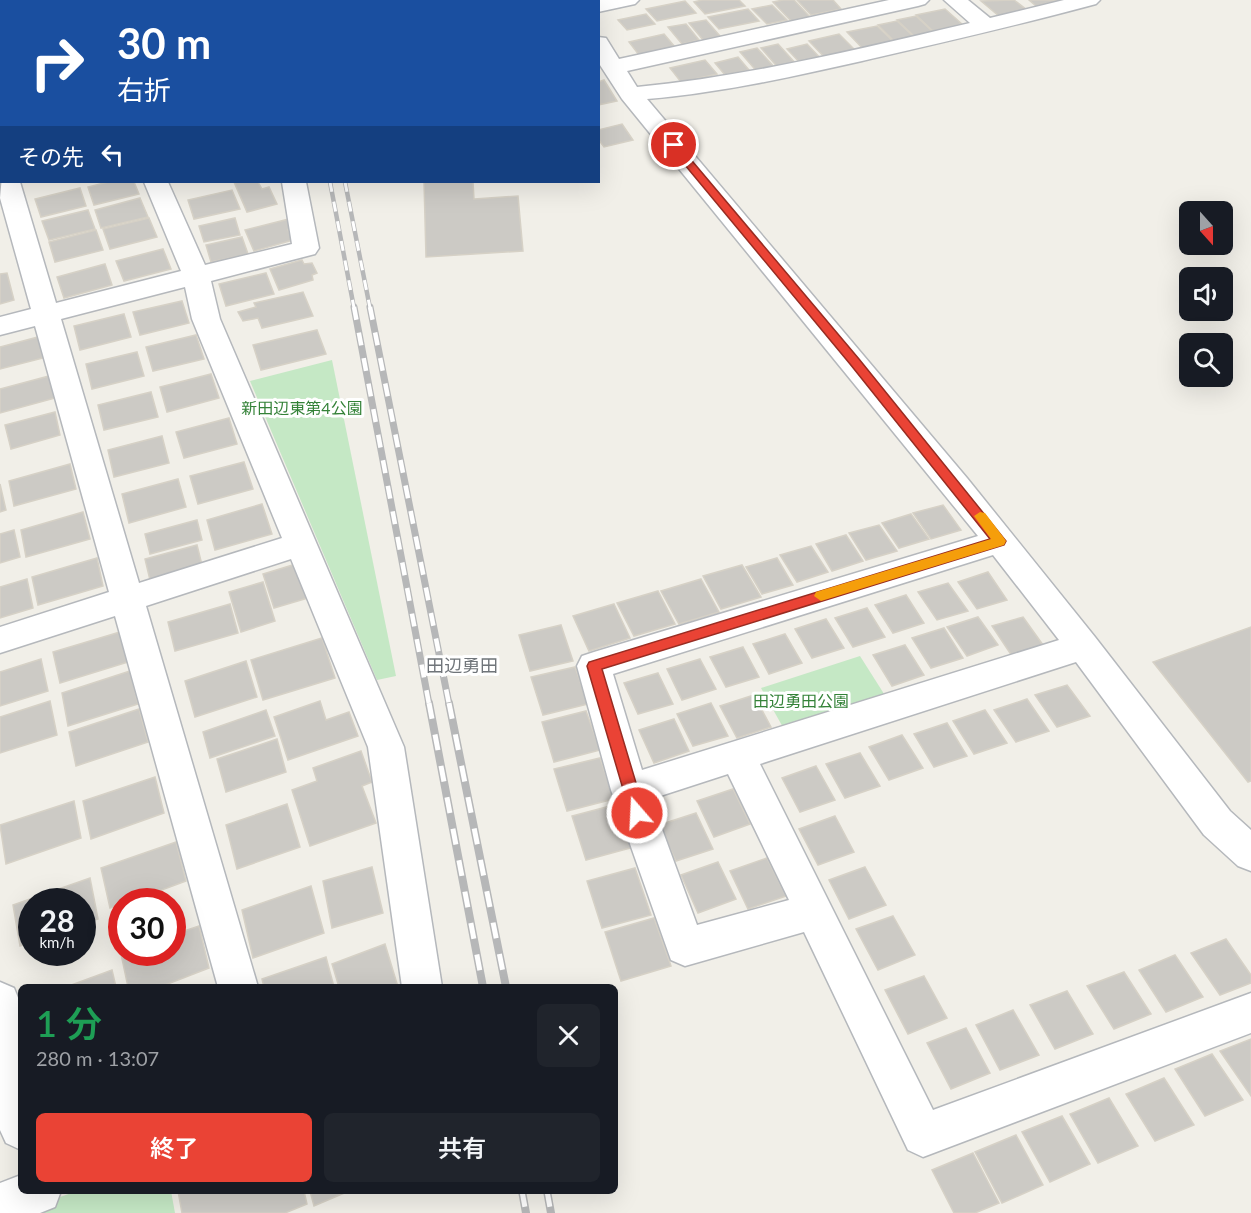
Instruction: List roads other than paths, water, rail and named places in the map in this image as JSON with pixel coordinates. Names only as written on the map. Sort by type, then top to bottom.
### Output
[{"type":"street","points":[[600,6],[627,0]]},
{"type":"street","points":[[614,68],[918,0]]},
{"type":"street","points":[[955,0],[986,26]]},
{"type":"street","points":[[630,94],[668,91],[759,77],[986,26],[1089,0]]},
{"type":"street","points":[[600,46],[630,94],[840,344],[1000,541],[1217,823],[1251,854]]},
{"type":"street","points":[[8,183],[237,984]]},
{"type":"street","points":[[156,183],[196,275],[206,319],[386,747],[422,984]]},
{"type":"street","points":[[0,326],[306,248],[294,183]]},
{"type":"street","points":[[814,912],[685,947],[629,790],[594,666],[1000,541]]},
{"type":"street","points":[[0,640],[300,544]]},
{"type":"street","points":[[629,790],[1083,646]]},
{"type":"street","points":[[738,756],[923,1135],[1251,1013]]},
{"type":"street","points":[[0,1002],[18,1110]]},
{"type":"railway","points":[[330,183],[354,308]]},
{"type":"railway","points":[[345,183],[370,308]]},
{"type":"railway","points":[[354,307],[429,704]]},
{"type":"railway","points":[[370,307],[449,704]]},
{"type":"railway","points":[[429,703],[482,984]]},
{"type":"railway","points":[[449,703],[505,984]]},
{"type":"railway","points":[[523,1194],[526,1213]]},
{"type":"railway","points":[[548,1194],[551,1213]]},
{"type":"district","name":"田辺勇田","points":[[462,665]]},
{"type":"park label","name":"新田辺東第4公園","points":[[302,407]]},
{"type":"park label","name":"田辺勇田公園","points":[[801,700]]}]
